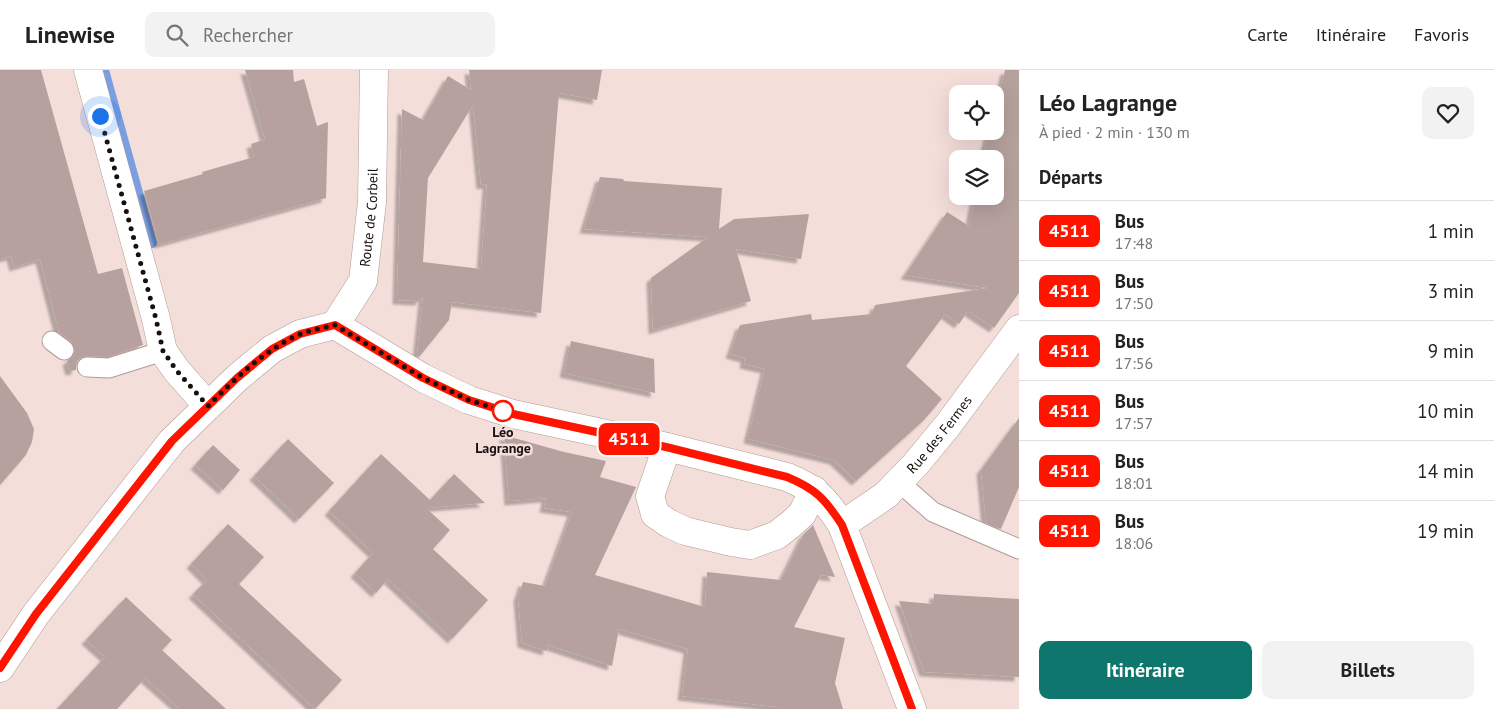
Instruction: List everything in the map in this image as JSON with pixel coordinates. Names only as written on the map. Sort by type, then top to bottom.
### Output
[{"type":"street","points":[[88,70],[163,351],[177,371],[208,406]]},
{"type":"street","name":"Route de Corbeil","points":[[335,325],[363,281],[372,202],[374,70]]},
{"type":"street","points":[[0,668],[36,614],[172,441],[237,378],[272,349],[300,334],[335,325],[423,378],[469,400],[513,414],[666,447],[787,477],[814,490],[828,504],[842,525],[912,709]]},
{"type":"street","name":"Rue des Fermes","points":[[842,525],[886,494],[915,465],[948,426],[1019,329]]},
{"type":"street","points":[[666,447],[650,496],[655,514],[685,531],[750,545],[777,535],[791,524],[802,514],[814,490]]},
{"type":"lane","points":[[88,367],[109,368],[163,351]]},
{"type":"lane","points":[[898,482],[933,512],[1019,549]]},
{"type":"building","points":[[0,70],[41,70],[98,274],[122,268],[143,345],[108,357],[82,357],[77,361],[76,370],[70,371],[67,361],[75,352],[74,346],[71,341],[59,332],[40,259],[14,267],[11,256],[0,259]]},
{"type":"building","points":[[245,70],[293,70],[294,82],[304,79],[317,126],[328,122],[326,198],[159,244],[144,191],[254,157],[251,144],[265,139]]},
{"type":"building","points":[[469,70],[602,70],[597,100],[559,93],[541,313],[452,302],[449,320],[419,357],[417,356],[423,297],[421,297],[420,301],[397,300],[402,109],[423,120],[448,76],[471,90]],"holes":[[[473,105],[481,185],[487,184],[481,269],[423,262],[428,178]]]},
{"type":"building","points":[[1005,70],[1019,70],[1019,293],[994,328],[968,311],[959,324],[945,314],[906,366],[942,399],[924,420],[856,481],[834,460],[748,439],[765,369],[744,364],[745,358],[730,354],[740,325],[811,314],[812,320],[872,314],[875,305],[988,288],[905,275],[947,212],[969,226],[973,205],[1004,205],[1004,150],[984,150],[987,140],[1004,140],[1004,85],[1001,85]]},
{"type":"building","points":[[600,177],[623,179],[624,181],[722,188],[719,229],[734,219],[809,214],[801,259],[736,249],[751,301],[653,330],[651,278],[708,237],[584,229]]},
{"type":"building","points":[[571,341],[654,359],[655,393],[564,373]]},
{"type":"building","points":[[0,376],[27,413],[34,429],[32,442],[26,455],[0,485]]},
{"type":"building","points":[[1019,418],[1019,487],[1001,529],[986,523],[981,470]]},
{"type":"building","points":[[504,435],[564,452],[606,461],[600,477],[636,487],[595,575],[705,607],[707,572],[781,580],[803,535],[813,525],[835,577],[821,575],[794,627],[845,638],[835,683],[843,709],[777,709],[777,707],[682,696],[688,649],[619,629],[612,666],[548,645],[547,651],[522,643],[518,597],[523,582],[545,586],[572,512],[544,508],[546,498],[509,501]]},
{"type":"building","points":[[288,439],[334,483],[299,519],[254,476]]},
{"type":"building","points":[[213,445],[240,470],[223,490],[195,465]]},
{"type":"building","points":[[381,454],[430,500],[454,474],[485,503],[426,508],[450,530],[433,549],[488,600],[452,639],[388,579],[376,593],[355,573],[373,553],[329,511]]},
{"type":"building","points":[[228,524],[264,557],[239,584],[342,680],[315,709],[193,594],[207,580],[191,564]]},
{"type":"building","points":[[934,594],[1019,599],[1019,677],[924,672],[899,601],[933,604]]},
{"type":"building","points":[[126,597],[172,640],[162,650],[226,709],[180,709],[145,678],[117,709],[57,709],[105,657],[86,640]]},
{"type":"waterway","points":[[104,70],[152,243]]},
{"type":"bus line","name":"4511","points":[[0,668],[36,614],[172,441],[237,378],[272,349],[300,334],[335,325],[423,378],[469,400],[513,414],[666,447],[787,477],[814,490],[828,504],[842,525],[912,709]]},
{"type":"place","name":"Léo Lagrange","points":[[503,411]]},
{"type":"route","points":[[100,116],[156,319],[163,351],[177,371],[208,406],[237,378],[272,349],[300,334],[335,325],[423,378],[469,400],[503,411]]}]
